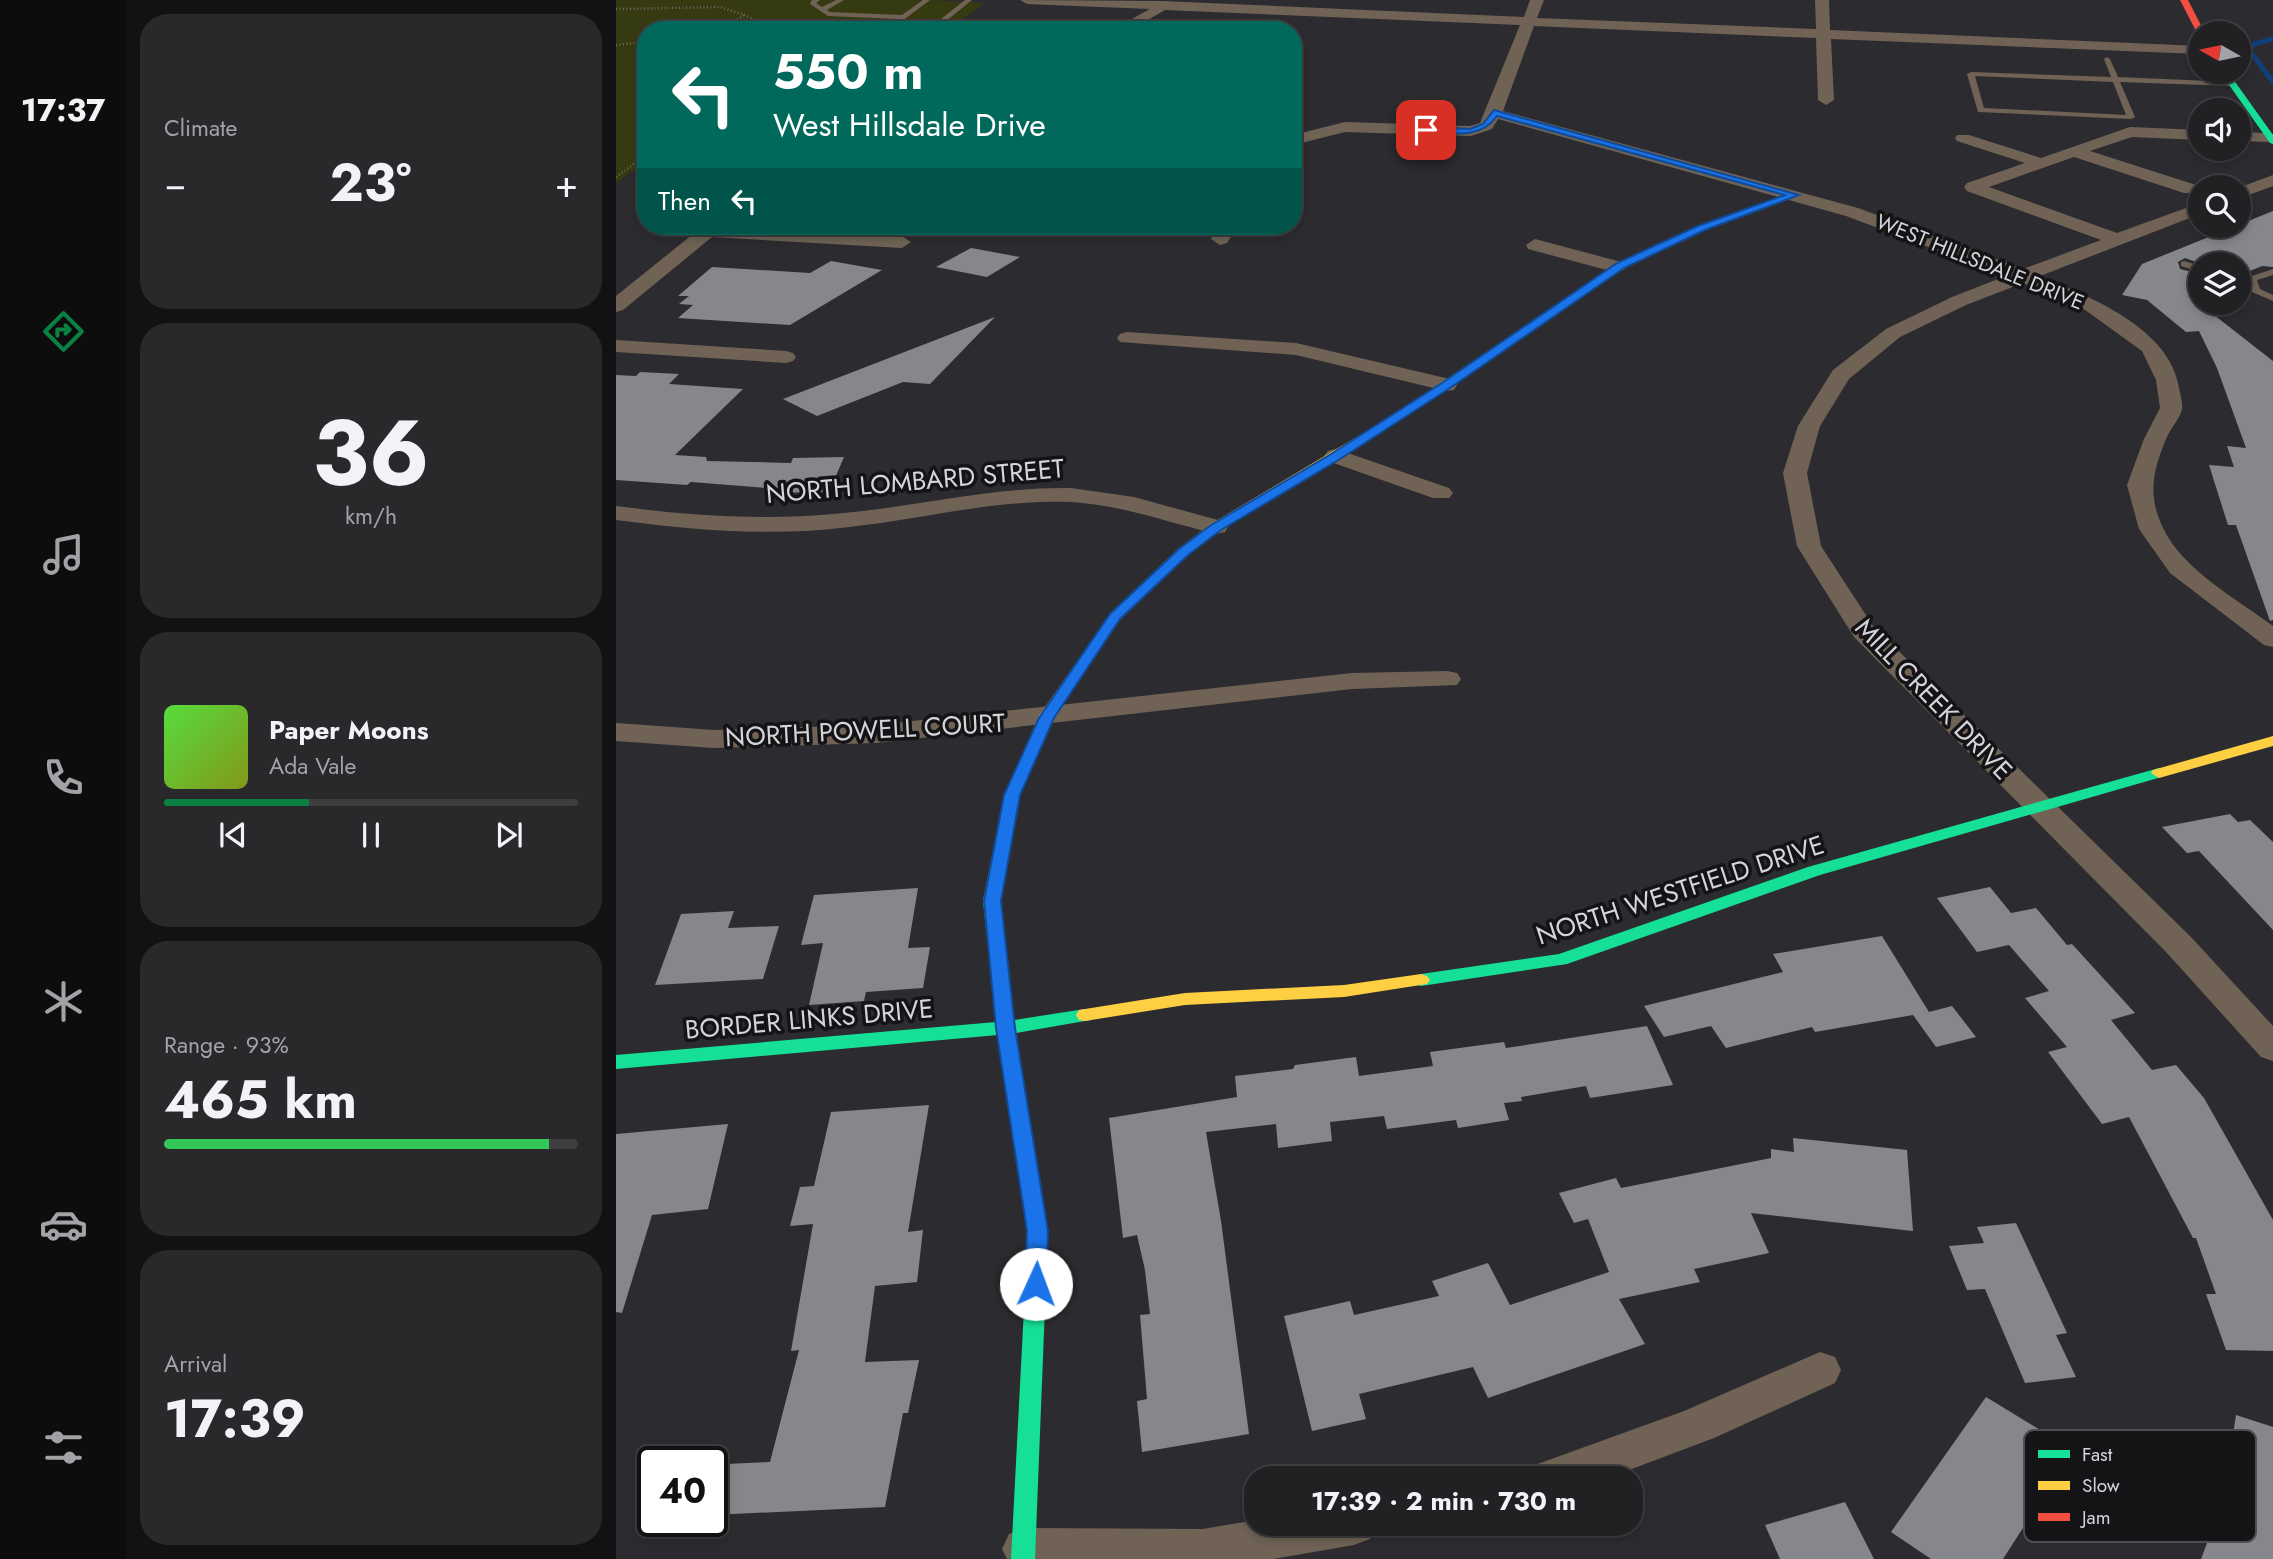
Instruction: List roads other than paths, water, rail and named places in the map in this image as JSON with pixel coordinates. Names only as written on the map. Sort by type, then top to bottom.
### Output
[{"type":"street","points":[[1027,0],[1165,3],[2188,49]]},
{"type":"street","points":[[1302,137],[1345,127],[1471,131],[1486,126],[1494,113],[1537,0]]},
{"type":"street","points":[[1822,0],[1826,100]]},
{"type":"street","points":[[2184,0],[2195,21]]},
{"type":"street","points":[[1137,21],[1155,12],[1165,3]]},
{"type":"street","points":[[2233,84],[2272,139]]},
{"type":"street","name":"WEST HILLSDALE DRIVE","points":[[1494,113],[1852,212],[2088,303],[2151,348],[2167,380],[2171,408],[2155,439],[2139,485],[2151,529],[2179,568],[2273,639]]},
{"type":"street","points":[[2118,240],[1973,187],[2130,132],[2188,134]]},
{"type":"street","points":[[2251,137],[2272,139]]},
{"type":"street","points":[[1963,138],[2041,163]]},
{"type":"street","points":[[2075,152],[2188,196]]},
{"type":"street","points":[[2251,189],[2273,180]]},
{"type":"street","points":[[1284,1536],[1203,1550],[1024,1554],[1038,1231],[1006,1028],[992,901],[1012,795],[1046,718],[1115,617],[1183,552],[1216,527],[1336,456],[1446,385],[1618,267],[1702,228],[1794,195]]},
{"type":"street","name":"MILL CREEK DRIVE","points":[[2188,203],[2118,240],[1959,301],[1893,333],[1841,375],[1809,425],[1795,473],[1809,547],[1863,631],[2179,945],[2273,1048]]},
{"type":"street","points":[[616,306],[704,235]]},
{"type":"street","points":[[799,235],[902,242]]},
{"type":"street","points":[[1535,245],[1618,267]]},
{"type":"street","points":[[1127,338],[1296,349],[1446,385]]},
{"type":"street","points":[[616,346],[786,357]]},
{"type":"street","points":[[1336,456],[1441,493]]},
{"type":"street","name":"NORTH LOMBARD STREET","points":[[616,513],[745,524],[816,524],[884,517],[990,499],[1051,495],[1118,500],[1174,513],[1216,527]]},
{"type":"street","name":"NORTH POWELL COURT","points":[[616,732],[714,739],[876,734],[1046,718],[1352,681],[1447,679]]},
{"type":"street","name":"NORTH WESTFIELD DRIVE","points":[[1006,1028],[1185,999],[1344,992],[1561,960],[1814,871],[2273,741]]},
{"type":"street","name":"BORDER LINKS DRIVE","points":[[616,1062],[1006,1028]]},
{"type":"street","points":[[1587,1466],[1699,1425],[1820,1370]]},
{"type":"lane","points":[[817,0],[812,4],[824,11],[903,17]]},
{"type":"lane","points":[[824,11],[841,0]]},
{"type":"lane","points":[[897,21],[927,0]]},
{"type":"lane","points":[[942,21],[969,0]]},
{"type":"lane","points":[[2107,59],[2117,79],[2131,117],[1981,110],[1971,74],[2117,79],[2188,78]]},
{"type":"lane","points":[[2184,264],[2188,266]]},
{"type":"lane","points":[[2255,289],[2252,279],[2273,272]]},
{"type":"lane","points":[[2251,288],[2273,298]]},
{"type":"waterway","points":[[2273,39],[2254,44],[2250,51],[2273,82]]}]
